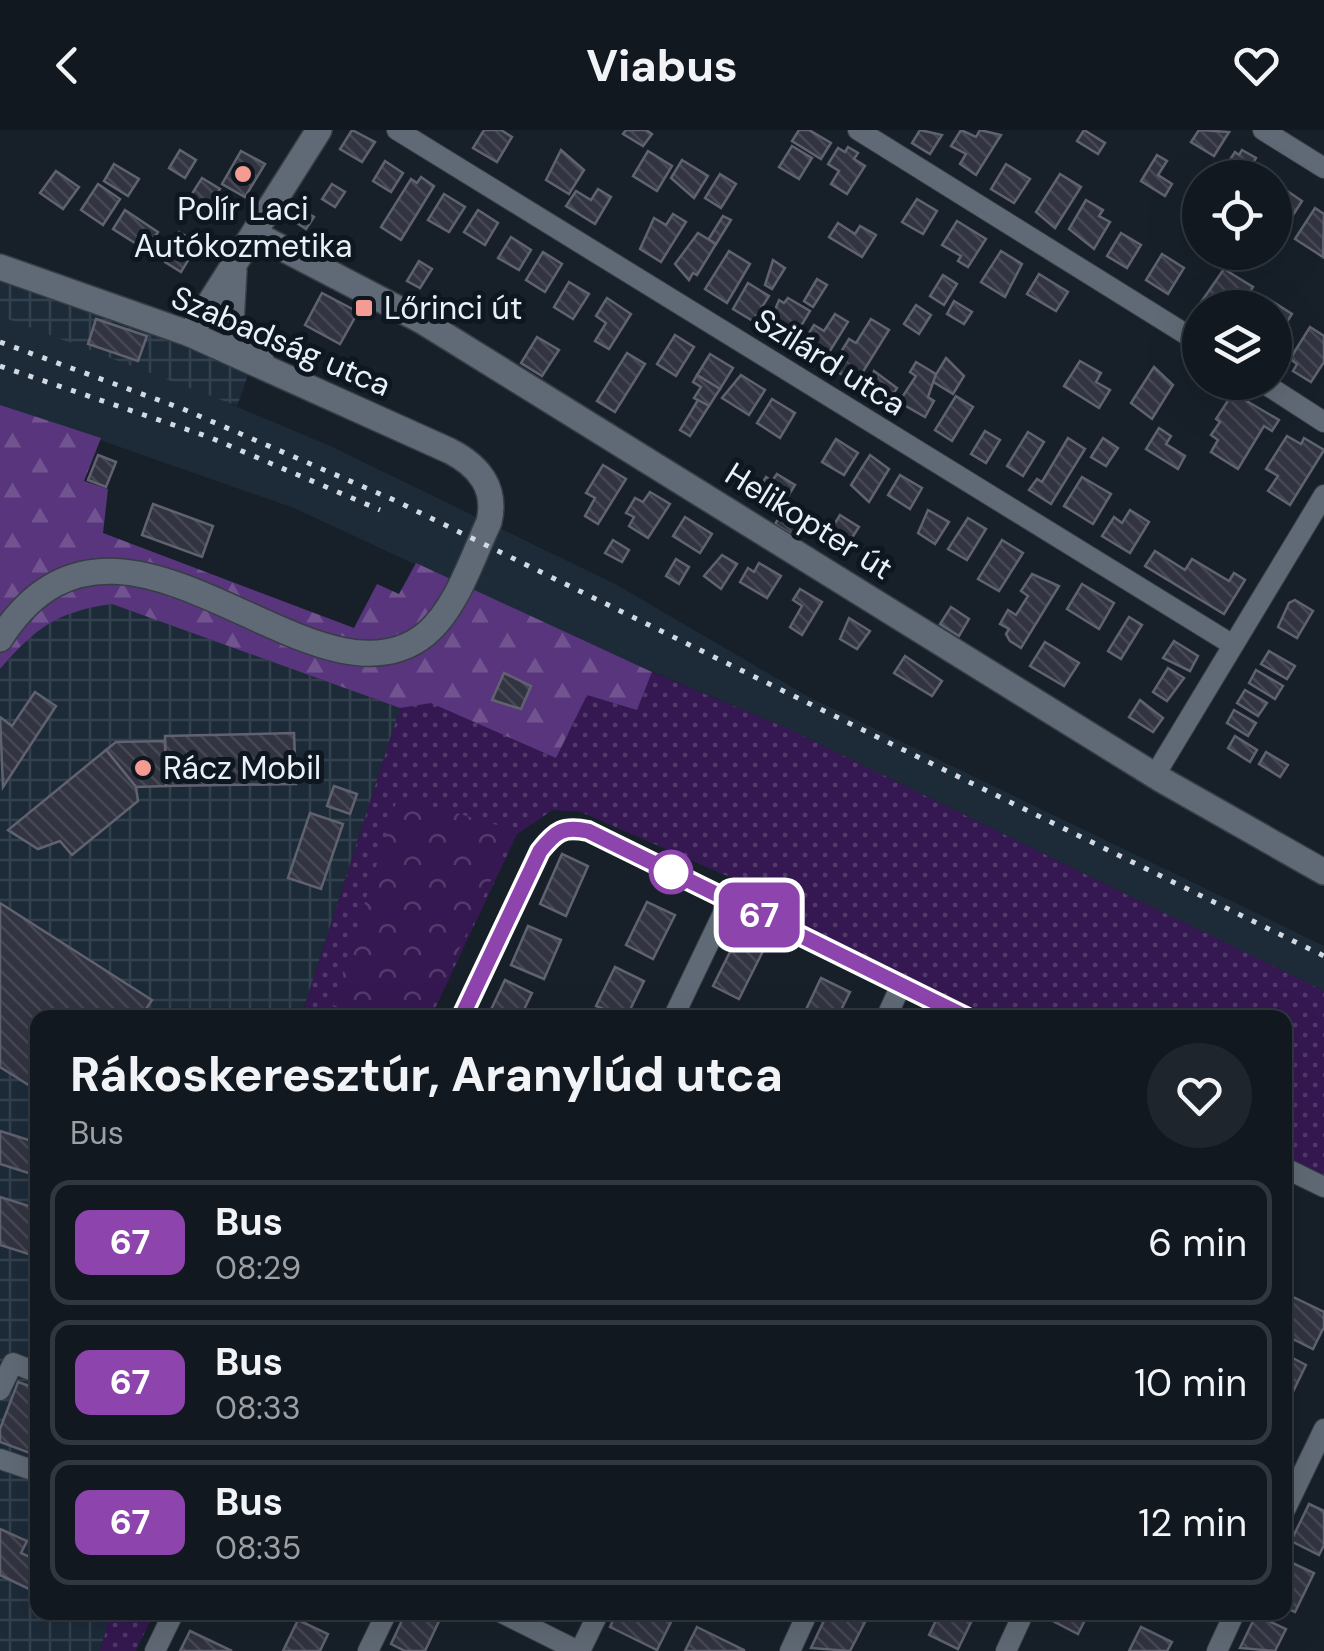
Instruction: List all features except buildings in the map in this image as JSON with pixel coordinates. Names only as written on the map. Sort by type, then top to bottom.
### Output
[{"type":"street","points":[[190,334],[319,130]]},
{"type":"street","name":"Szilárd utca","points":[[396,130],[1233,645]]},
{"type":"street","points":[[858,130],[1182,332]]},
{"type":"street","points":[[1263,130],[1324,168]]},
{"type":"street","name":"Helikopter út","points":[[255,234],[422,321],[1154,775],[1324,872]]},
{"type":"street","points":[[234,266],[232,324],[247,347],[269,367]]},
{"type":"street","name":"Szabadság utca","points":[[0,268],[190,334],[269,367],[464,458],[486,481],[490,494],[489,522],[442,616],[424,635],[394,651],[375,654],[338,648],[139,575],[102,569],[78,572],[44,587],[29,599],[0,639]]},
{"type":"street","points":[[1290,400],[1324,422]]},
{"type":"street","points":[[1154,775],[1324,496]]},
{"type":"street","points":[[465,1010],[540,851],[556,831],[570,827],[588,831],[952,1010]]},
{"type":"street","points":[[677,1010],[729,901]]},
{"type":"street","points":[[890,1010],[901,985]]},
{"type":"street","points":[[1292,1171],[1324,1187]]},
{"type":"street","points":[[0,1390],[13,1363],[30,1370]]},
{"type":"street","points":[[1292,1495],[1324,1429]]},
{"type":"street","points":[[0,1458],[30,1469]]},
{"type":"street","points":[[155,1651],[170,1620]]},
{"type":"street","points":[[368,1651],[382,1620]]},
{"type":"street","points":[[516,1620],[579,1651],[595,1620]]},
{"type":"street","points":[[790,1651],[804,1620]]},
{"type":"street","points":[[1006,1651],[1020,1620]]},
{"type":"street","points":[[1216,1651],[1231,1620]]},
{"type":"shaded area","points":[[0,277],[249,372],[237,406],[0,316]]},
{"type":"shaded area","points":[[0,316],[157,373],[330,446],[617,585],[807,696],[1324,946],[1324,991],[789,729],[584,643],[294,508],[0,405]]},
{"type":"shaded area","points":[[112,604],[400,708],[303,1010],[30,1010],[30,1620],[109,1620],[100,1651],[0,1651],[0,669],[45,622],[75,609]]},
{"type":"green space","points":[[0,405],[101,438],[84,481],[108,489],[103,533],[354,628],[377,584],[399,594],[416,563],[652,672],[637,710],[587,695],[556,758],[431,703],[400,708],[112,604],[76,612],[49,624],[0,669]]},
{"type":"green space","points":[[652,672],[789,729],[1324,991],[1324,1176],[1292,1161],[1292,1010],[976,1010],[736,896],[741,882],[581,812],[553,810],[517,834],[434,1010],[304,1010],[400,708],[431,702],[556,758],[587,694],[637,710]]},
{"type":"green space","points":[[398,796],[514,830],[431,1010],[349,1010],[333,1005]]},
{"type":"green space","points":[[109,1620],[151,1620],[136,1651],[100,1651]]},
{"type":"railway","points":[[0,342],[183,409],[394,500],[1324,956]]},
{"type":"railway","points":[[0,366],[209,437],[380,510]]},
{"type":"bus line","name":"67","points":[[465,1010],[540,851],[556,831],[570,827],[588,831],[952,1010]]},
{"type":"place","name":"Polír Laci Autókozmetika","points":[[243,174]]},
{"type":"place","name":"Lőrinci út","points":[[364,308]]},
{"type":"place","name":"Rácz Mobil","points":[[143,768]]}]
